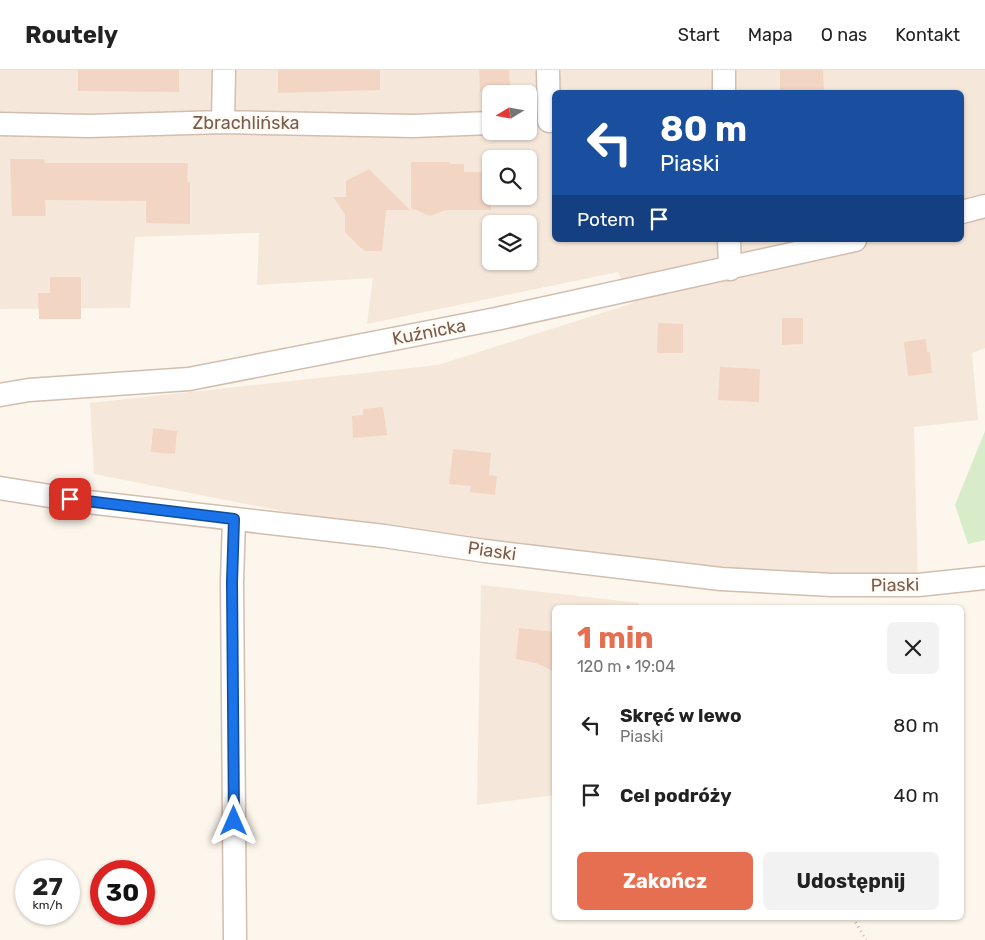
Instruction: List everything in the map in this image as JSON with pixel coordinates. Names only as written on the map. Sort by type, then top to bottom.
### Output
[{"type":"street","points":[[223,122],[224,70]]},
{"type":"street","points":[[544,121],[548,70]]},
{"type":"street","points":[[724,70],[724,90]]},
{"type":"street","name":"Zbrachlińska","points":[[0,124],[89,126],[223,122],[413,126],[482,123]]},
{"type":"street","points":[[964,211],[985,206]]},
{"type":"street","points":[[729,242],[730,269]]},
{"type":"street","name":"Kuźnicka","points":[[0,395],[29,390],[189,379],[496,319],[846,242]]},
{"type":"street","name":"Piaski","points":[[0,488],[88,502],[384,536],[485,551],[721,580],[832,585],[918,585],[985,578]]},
{"type":"street","points":[[234,519],[232,592],[235,940]]},
{"type":"path","points":[[854,920],[866,940]]},
{"type":"shaded area","points":[[0,70],[985,70],[985,348],[972,353],[978,420],[914,427],[918,585],[485,551],[94,474],[90,403],[438,365],[633,303],[618,272],[367,324],[373,278],[257,285],[259,233],[135,237],[130,308],[0,309]]},
{"type":"shaded area","points":[[481,585],[639,603],[639,605],[552,605],[552,795],[477,805]]},
{"type":"green space","points":[[985,431],[985,540],[968,544],[955,505]]},
{"type":"building","points":[[78,70],[179,70],[179,92],[78,91]]},
{"type":"building","points":[[278,70],[380,70],[380,90],[278,93]]},
{"type":"building","points":[[479,70],[509,70],[510,85],[482,85],[482,92],[480,92]]},
{"type":"building","points":[[780,70],[823,70],[824,90],[780,90]]},
{"type":"building","points":[[10,159],[44,159],[45,163],[188,163],[187,182],[190,182],[190,224],[146,223],[146,201],[45,200],[46,216],[12,216]]},
{"type":"building","points":[[411,162],[450,162],[450,164],[464,164],[464,172],[482,172],[482,205],[491,205],[491,210],[446,210],[430,216],[411,208]]},
{"type":"building","points":[[369,169],[410,210],[386,210],[382,251],[364,251],[345,232],[345,214],[333,197],[346,197],[346,181]]},
{"type":"building","points":[[50,277],[81,277],[81,319],[39,319],[38,293],[50,293]]},
{"type":"building","points":[[782,318],[803,318],[803,344],[782,345]]},
{"type":"building","points":[[658,323],[683,324],[683,353],[657,353]]},
{"type":"building","points":[[926,339],[927,352],[930,352],[932,373],[908,376],[904,342]]},
{"type":"building","points":[[720,367],[760,369],[759,402],[718,400]]},
{"type":"building","points":[[383,407],[387,435],[353,438],[352,416],[363,415],[363,409]]},
{"type":"building","points":[[153,428],[177,431],[175,454],[151,452]]},
{"type":"building","points":[[453,449],[491,453],[489,475],[497,476],[495,495],[470,492],[471,486],[449,484]]},
{"type":"building","points":[[519,628],[552,632],[552,671],[536,663],[516,659]]},
{"type":"route","points":[[70,499],[234,519],[232,582],[234,821]]}]
